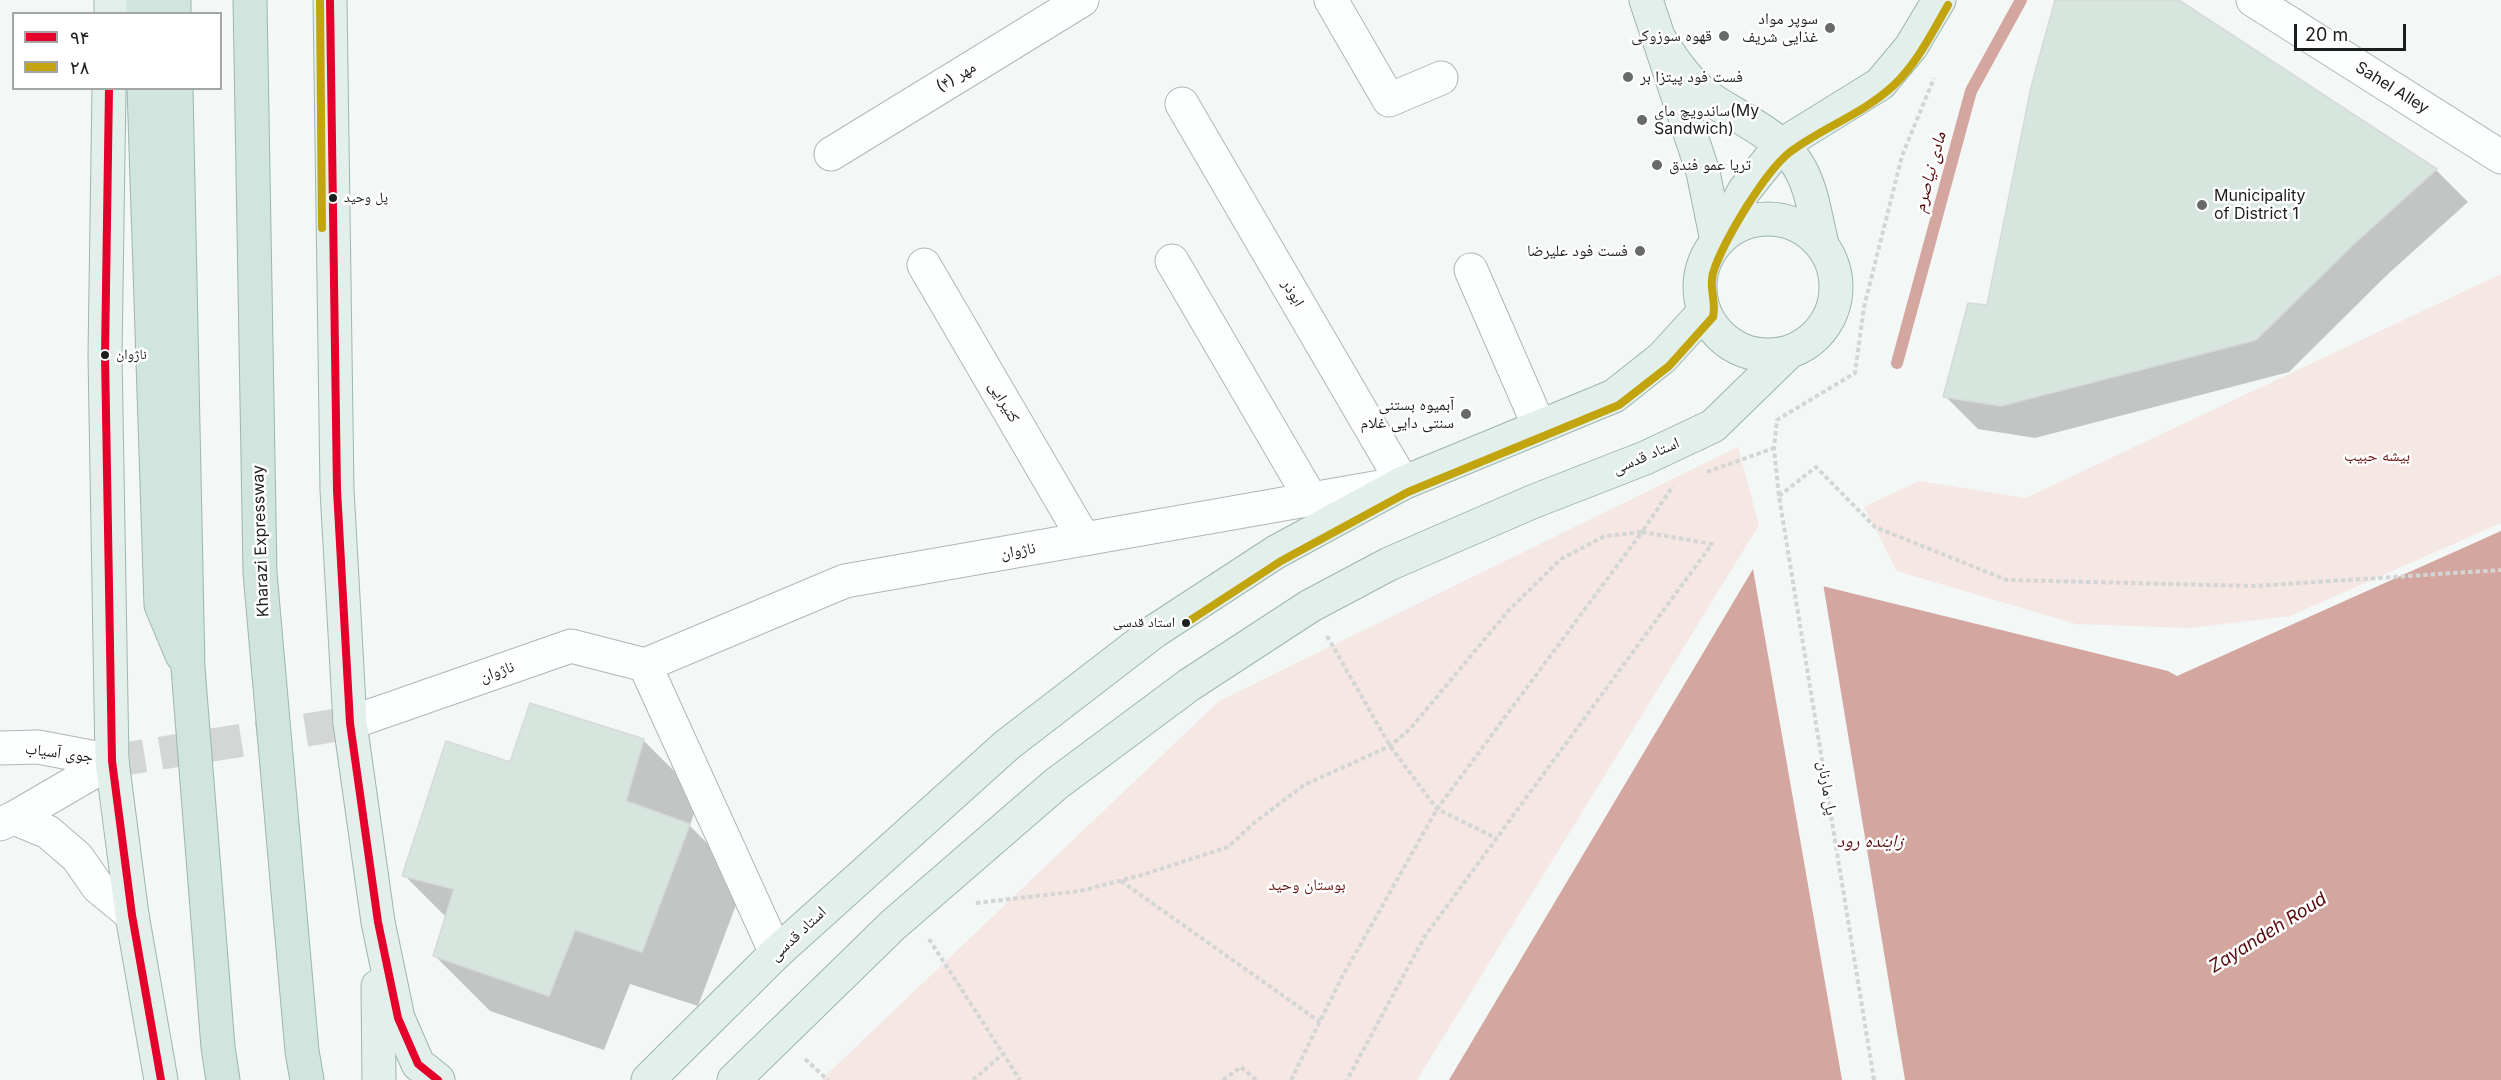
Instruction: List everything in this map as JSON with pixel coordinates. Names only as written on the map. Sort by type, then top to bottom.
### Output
[{"type":"highway","name":"Kharazi Expressway","points":[[250,0],[260,573],[302,1051],[307,1080]]},
{"type":"highway","points":[[144,90],[161,605],[188,668]]},
{"type":"highway","points":[[176,90],[188,668],[217,1035],[223,1080]]},
{"type":"main road","points":[[330,0],[337,490],[350,723],[378,922],[398,1018],[418,1064],[438,1080]]},
{"type":"main road","points":[[1646,0],[1703,172],[1717,241]]},
{"type":"main road","points":[[1658,37],[1680,71],[1713,101],[1761,128],[1780,146],[1795,161],[1808,184],[1822,244],[1833,263],[1836,285],[1833,306],[1824,326],[1808,342],[1789,352],[1769,355],[1748,352],[1729,343],[1714,329],[1704,312],[1700,293],[1701,274],[1707,256],[1744,191],[1780,146],[1880,84],[1911,47],[1939,0]]},
{"type":"main road","points":[[109,90],[105,355],[112,760],[132,915],[161,1080]]},
{"type":"main road","points":[[1717,241],[1736,226],[1758,219],[1782,220],[1804,228],[1822,244]]},
{"type":"main road","name":"استاد قدسی","points":[[648,1080],[776,953],[1006,745],[1155,631],[1276,552],[1403,483],[1614,396],[1662,358],[1704,312]]},
{"type":"main road","name":"استاد قدسی","points":[[734,1080],[910,910],[1056,784],[1189,685],[1310,606],[1400,559],[1532,501],[1645,458],[1713,426],[1789,352]]},
{"type":"main road","points":[[378,922],[379,1080]]},
{"type":"street","name":"مهر (۴)","points":[[831,154],[1082,0]]},
{"type":"street","points":[[1331,0],[1389,100],[1441,78]]},
{"type":"street","name":"Sahel Alley","points":[[2253,0],[2501,157]]},
{"type":"street","name":"ابوذر","points":[[1182,104],[1403,483]]},
{"type":"street","points":[[1172,261],[1311,500]]},
{"type":"street","name":"کتیرایی","points":[[924,265],[1084,539]]},
{"type":"street","points":[[1472,270],[1539,426]]},
{"type":"street","name":"ناژوان","points":[[350,723],[571,646],[645,665],[845,581],[1403,483]]},
{"type":"street","points":[[645,665],[776,953]]},
{"type":"street","name":"جوی آسیاب","points":[[0,748],[38,747],[112,760]]},
{"type":"street","name":"جوی آسیاب","points":[[7,821],[112,760]]},
{"type":"street","name":"جوی آسیاب","points":[[7,821],[48,832],[77,857],[98,887],[132,915]]},
{"type":"path","name":"پل مارنان","points":[[1874,1080],[1779,496],[1774,448],[1777,420],[1855,373],[1864,307],[1902,156],[1936,73]]},
{"type":"path","points":[[1705,472],[1774,448]]},
{"type":"path","points":[[1779,496],[1816,467],[1875,527],[2007,580],[2254,586],[2501,570]]},
{"type":"path","points":[[1291,1080],[1341,979],[1437,809],[1642,532],[1675,483]]},
{"type":"path","points":[[967,904],[1080,891],[1121,881],[1228,847],[1254,823],[1304,785],[1390,746],[1410,729],[1509,610],[1561,559],[1605,536],[1642,532],[1712,544],[1425,936],[1347,1080]]},
{"type":"path","points":[[1310,606],[1390,746],[1437,809],[1496,838]]},
{"type":"path","points":[[1121,881],[1320,1022]]},
{"type":"path","points":[[910,910],[1020,1080]]},
{"type":"path","points":[[973,1080],[1003,1054]]},
{"type":"path","points":[[1223,1080],[1241,1067],[1256,1080]]},
{"type":"green space","name":"بیشه حبیب","points":[[2501,274],[2501,523],[2290,616],[2190,628],[2076,624],[1897,571],[1864,507],[1919,481],[2026,498]]},
{"type":"green space","name":"بوستان وحید","points":[[1738,447],[1759,525],[1417,1080],[821,1080],[1219,701]]},
{"type":"water","name":"زاینده رود","points":[[2501,531],[2501,1080],[1449,1080],[1753,569],[2168,671],[2177,676]]},
{"type":"pier","points":[[1760,568],[1823,583],[1905,1080],[1842,1080],[1753,569]]},
{"type":"building","name":"Municipality of District 1","points":[[2055,0],[2179,0],[2437,169],[2356,242],[2256,340],[2001,406],[1943,397],[1968,303],[1987,305],[2031,87]]},
{"type":"building","points":[[530,703],[644,739],[626,801],[690,824],[642,952],[575,930],[549,996],[433,956],[454,889],[402,876],[446,741],[510,762]]},
{"type":"waterway","name":"مادی نیاصرم","points":[[1897,363],[1971,91],[2021,0]]},
{"type":"tunnel","points":[[112,761],[350,723]]},
{"type":"transit line","name":"۲۸","points":[[320,0],[322,228]]},
{"type":"transit line","name":"۹۴","points":[[330,0],[337,490],[350,723],[378,922],[398,1018],[418,1064],[438,1080]]},
{"type":"transit line","name":"۲۸","points":[[1186,623],[1281,561],[1408,492],[1619,405],[1669,366],[1713,317],[1712,280],[1715,267],[1737,223],[1769,174],[1790,152],[1869,104],[1894,85],[1917,57],[1948,5]]},
{"type":"transit line","name":"۹۴","points":[[109,90],[105,355],[112,761],[132,915],[161,1080]]},
{"type":"place","name":"سوپر مواد غذایی شریف","points":[[1830,28]]},
{"type":"place","name":"قهوه سوزوکی","points":[[1724,36]]},
{"type":"place","name":"فست فود پیتزا بر","points":[[1628,77]]},
{"type":"place","name":"ساندویچ مای(My Sandwich)","points":[[1642,120]]},
{"type":"place","name":"تریا عمو فندق","points":[[1657,165]]},
{"type":"place","name":"پل وحید","points":[[333,198]]},
{"type":"place","name":"Municipality of District 1","points":[[2202,205]]},
{"type":"place","name":"فست فود علیرضا","points":[[1640,251]]},
{"type":"place","name":"ناژوان","points":[[105,355]]},
{"type":"place","name":"آبمیوه بستنی سنتی دایی غلام","points":[[1466,414]]},
{"type":"place","name":"استاد قدسی","points":[[1186,623]]},
{"type":"water label","name":"Zayandeh Roud","points":[[2268,933]]}]
